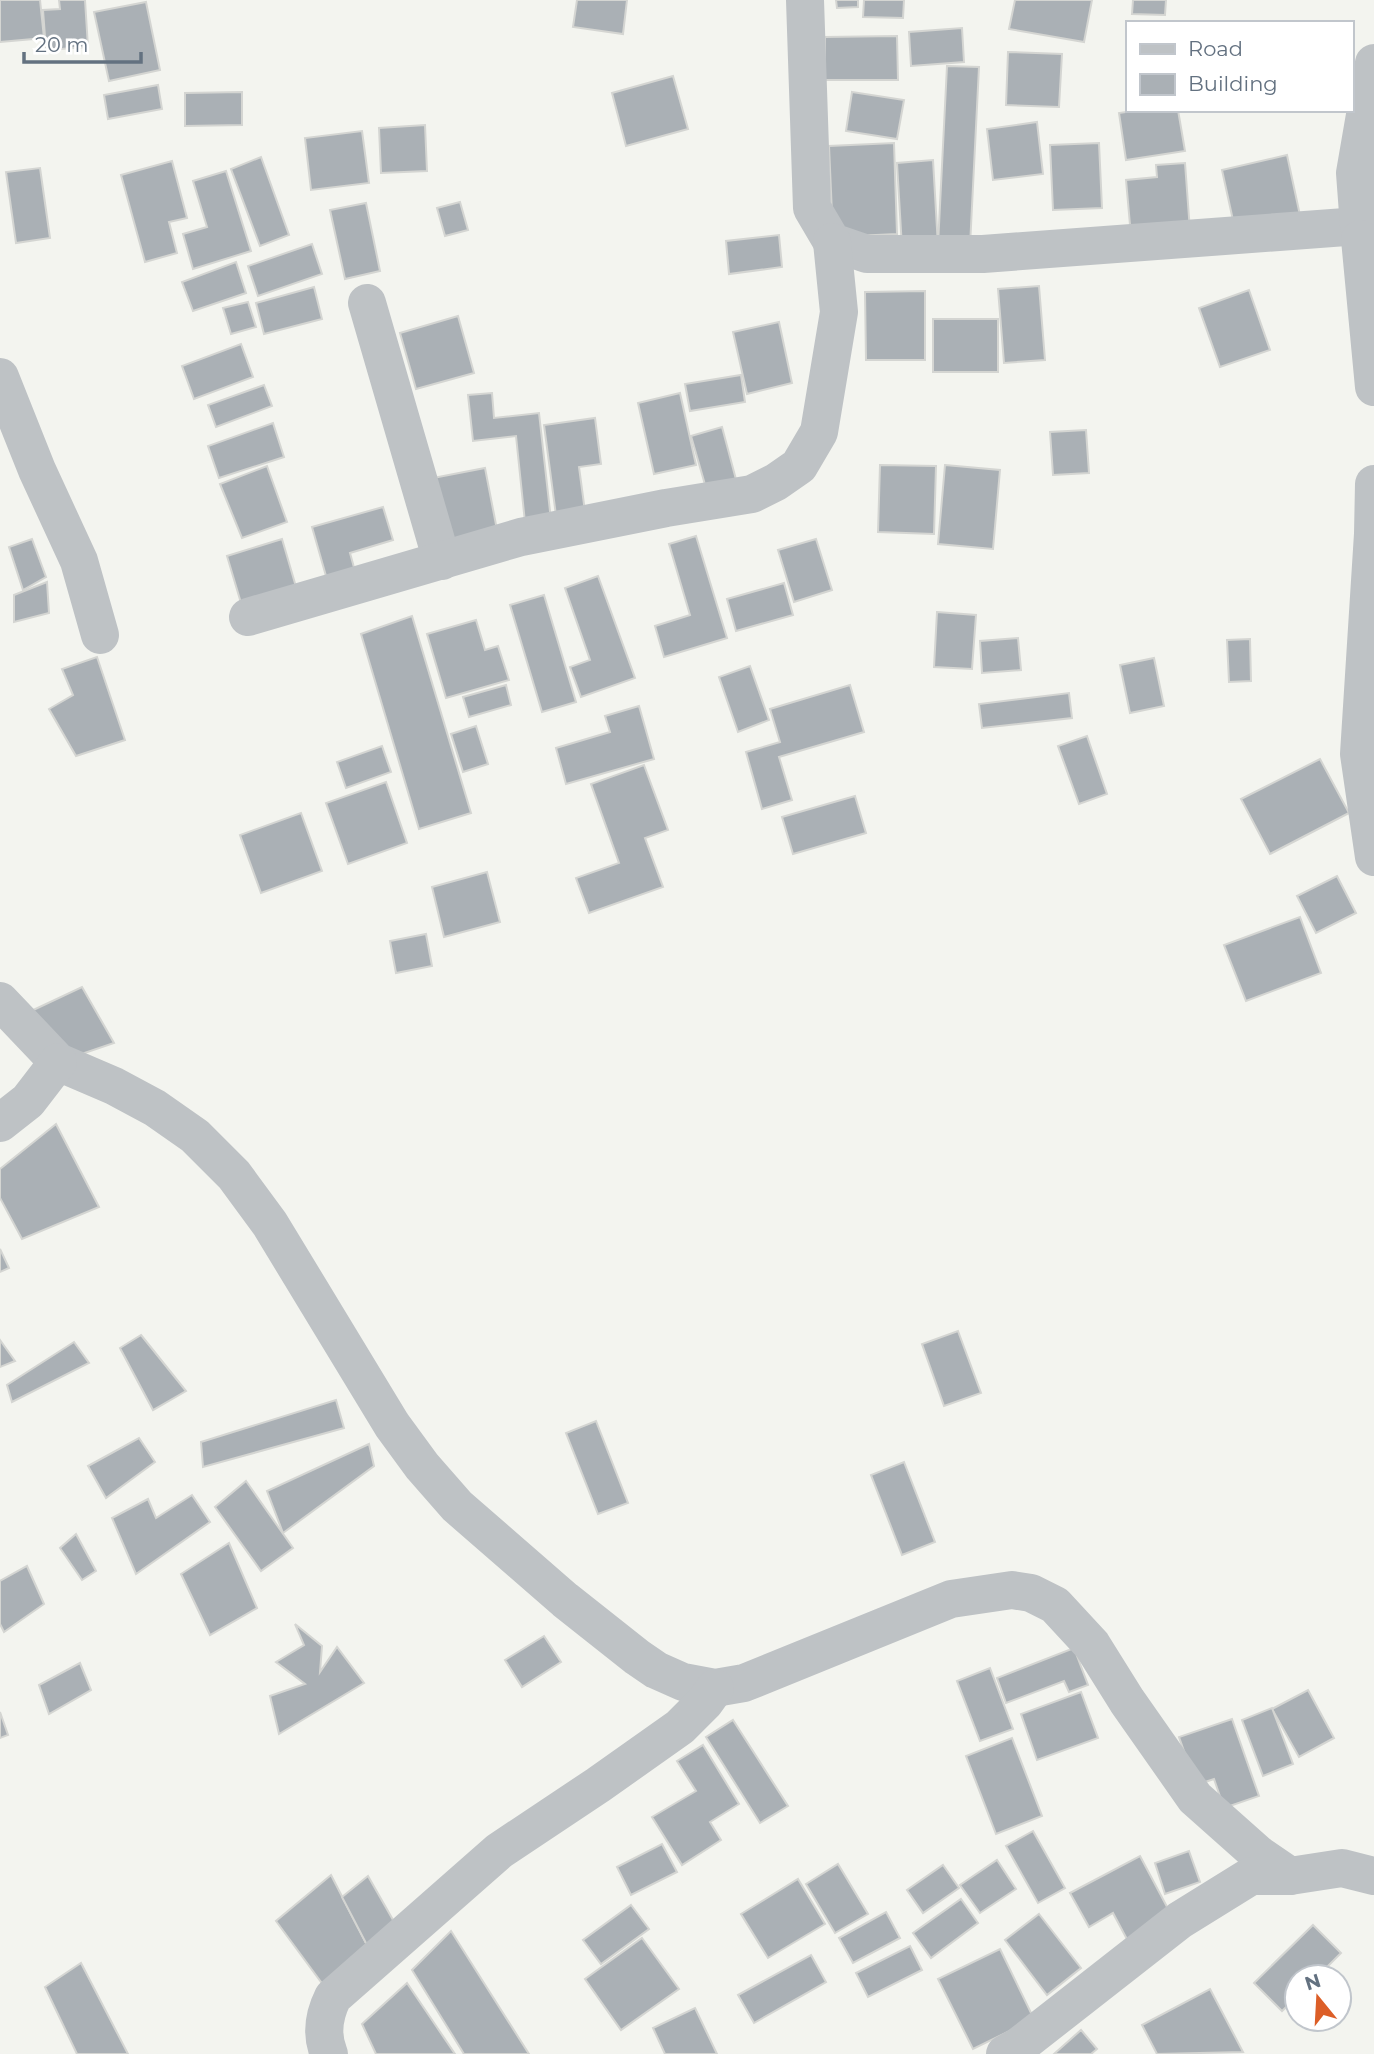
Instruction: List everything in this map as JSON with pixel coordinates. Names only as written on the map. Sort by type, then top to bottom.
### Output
[{"type":"street","points":[[248,617],[521,537],[752,494],[799,466],[819,432],[839,312],[832,242],[812,208],[805,0]]},
{"type":"street","points":[[1374,63],[1355,173],[1374,265]]},
{"type":"street","points":[[832,242],[867,254],[983,254],[1366,232]]},
{"type":"street","points":[[1366,232],[1374,387]]},
{"type":"street","points":[[367,303],[442,561]]},
{"type":"street","points":[[0,377],[37,470],[79,561],[100,635]]},
{"type":"street","points":[[1374,484],[1359,754],[1374,857]]},
{"type":"street","points":[[0,1001],[58,1062],[114,1086],[155,1108],[195,1136],[234,1175],[270,1224],[392,1425],[422,1466],[457,1506],[565,1600],[656,1670],[683,1682],[715,1688],[744,1683],[951,1599],[1012,1590],[1031,1593],[1055,1605],[1093,1645],[1127,1701],[1195,1798],[1258,1854],[1290,1876]]},
{"type":"street","points":[[0,1123],[28,1101],[58,1062]]},
{"type":"street","points":[[329,2054],[324,2015],[333,1997],[499,1851],[680,1727],[715,1688]]},
{"type":"street","points":[[1005,2054],[1019,2046],[1180,1920],[1251,1876],[1290,1876],[1342,1868],[1374,1875]]},
{"type":"building","points":[[0,0],[40,0],[44,38],[0,42]]},
{"type":"building","points":[[59,0],[85,0],[88,47],[46,50],[43,10],[60,9]]},
{"type":"building","points":[[577,0],[627,0],[623,34],[573,27]]},
{"type":"building","points":[[836,0],[858,0],[858,7],[837,8]]},
{"type":"building","points":[[864,0],[904,0],[903,18],[863,17]]},
{"type":"building","points":[[1015,0],[1092,0],[1084,42],[1009,29]]},
{"type":"building","points":[[1133,0],[1166,0],[1165,15],[1132,14]]},
{"type":"building","points":[[146,2],[160,70],[109,81],[94,12]]},
{"type":"building","points":[[962,28],[964,62],[911,66],[909,32]]},
{"type":"building","points":[[897,36],[898,80],[825,80],[825,37]]},
{"type":"building","points":[[1008,52],[1062,54],[1059,107],[1006,105]]},
{"type":"building","points":[[947,66],[979,67],[970,246],[938,245]]},
{"type":"building","points":[[673,76],[688,129],[626,146],[612,93]]},
{"type":"building","points":[[158,85],[162,109],[108,119],[104,95]]},
{"type":"building","points":[[242,92],[242,125],[185,126],[185,93]]},
{"type":"building","points":[[852,92],[904,100],[897,139],[846,131]]},
{"type":"building","points":[[1178,112],[1185,151],[1126,160],[1119,113]]},
{"type":"building","points":[[1037,122],[1043,174],[993,180],[987,129]]},
{"type":"building","points":[[425,125],[427,171],[381,173],[379,128]]},
{"type":"building","points":[[362,131],[369,183],[311,190],[305,138]]},
{"type":"building","points":[[894,143],[897,234],[833,237],[829,146]]},
{"type":"building","points":[[1099,143],[1102,208],[1053,210],[1050,145]]},
{"type":"building","points":[[1287,155],[1301,220],[1236,234],[1222,170]]},
{"type":"building","points":[[261,157],[289,235],[260,246],[231,169]]},
{"type":"building","points":[[933,160],[938,246],[902,248],[897,163]]},
{"type":"building","points":[[172,161],[187,218],[169,222],[177,253],[145,262],[121,175]]},
{"type":"building","points":[[1185,163],[1190,231],[1131,236],[1126,180],[1157,177],[1156,165]]},
{"type":"building","points":[[40,168],[50,238],[16,243],[6,172]]},
{"type":"building","points":[[226,171],[251,251],[193,269],[183,234],[207,227],[193,181]]},
{"type":"building","points":[[460,202],[468,230],[445,236],[437,208]]},
{"type":"building","points":[[366,203],[380,271],[345,279],[330,210]]},
{"type":"building","points":[[779,235],[782,267],[729,274],[726,241]]},
{"type":"building","points":[[312,244],[322,274],[258,296],[248,266]]},
{"type":"building","points":[[236,262],[246,293],[193,311],[182,282]]},
{"type":"building","points":[[1039,286],[1045,360],[1004,363],[998,289]]},
{"type":"building","points":[[314,287],[322,319],[264,334],[256,303]]},
{"type":"building","points":[[1249,290],[1270,350],[1220,367],[1199,308]]},
{"type":"building","points":[[925,291],[925,360],[866,360],[865,292]]},
{"type":"building","points":[[248,302],[256,327],[231,334],[223,308]]},
{"type":"building","points":[[458,316],[474,373],[416,389],[400,333]]},
{"type":"building","points":[[933,319],[998,319],[998,372],[933,372]]},
{"type":"building","points":[[779,322],[792,383],[747,394],[733,332]]},
{"type":"building","points":[[241,344],[253,377],[194,399],[182,366]]},
{"type":"building","points":[[741,375],[745,402],[690,411],[685,384]]},
{"type":"building","points":[[264,385],[272,406],[216,427],[208,405]]},
{"type":"building","points":[[492,393],[494,418],[539,413],[552,529],[526,532],[516,436],[473,441],[468,395]]},
{"type":"building","points":[[680,393],[696,465],[654,474],[638,403]]},
{"type":"building","points":[[595,418],[601,464],[579,467],[586,519],[557,523],[544,425]]},
{"type":"building","points":[[273,423],[284,457],[219,478],[208,446]]},
{"type":"building","points":[[722,427],[738,487],[708,495],[691,436]]},
{"type":"building","points":[[1086,430],[1089,473],[1053,475],[1050,432]]},
{"type":"building","points":[[880,465],[936,466],[934,534],[878,532]]},
{"type":"building","points":[[945,465],[1000,470],[993,549],[938,544]]},
{"type":"building","points":[[267,466],[287,522],[242,538],[220,484]]},
{"type":"building","points":[[485,468],[498,535],[447,545],[433,478]]},
{"type":"building","points":[[383,507],[393,540],[350,553],[358,582],[330,590],[312,527]]},
{"type":"building","points":[[696,536],[727,638],[664,657],[655,626],[690,615],[669,544]]},
{"type":"building","points":[[32,539],[46,577],[23,590],[9,547]]},
{"type":"building","points":[[282,539],[299,597],[244,613],[227,556]]},
{"type":"building","points":[[816,539],[832,590],[794,602],[778,550]]},
{"type":"building","points":[[598,576],[635,678],[581,697],[570,667],[590,660],[565,588]]},
{"type":"building","points":[[47,582],[49,613],[14,622],[14,595]]},
{"type":"building","points":[[784,583],[793,615],[736,631],[727,599]]},
{"type":"building","points":[[544,595],[576,702],[542,712],[510,605]]},
{"type":"building","points":[[937,612],[976,615],[972,669],[934,667]]},
{"type":"building","points":[[412,616],[471,813],[419,829],[361,634]]},
{"type":"building","points":[[476,620],[485,650],[498,646],[509,680],[446,698],[427,634]]},
{"type":"building","points":[[1018,638],[1021,670],[982,673],[980,641]]},
{"type":"building","points":[[1250,639],[1251,681],[1229,682],[1227,640]]},
{"type":"building","points":[[97,657],[125,740],[76,756],[49,709],[73,695],[62,669]]},
{"type":"building","points":[[1154,658],[1164,706],[1130,713],[1120,665]]},
{"type":"building","points":[[750,666],[769,720],[738,732],[719,677]]},
{"type":"building","points":[[506,685],[511,705],[469,717],[463,697]]},
{"type":"building","points":[[850,685],[864,732],[779,757],[792,800],[762,809],[746,752],[780,742],[770,709]]},
{"type":"building","points":[[1069,693],[1072,718],[982,728],[979,704]]},
{"type":"building","points":[[639,706],[654,759],[566,784],[556,748],[610,732],[605,716]]},
{"type":"building","points":[[476,726],[488,764],[463,772],[451,734]]},
{"type":"building","points":[[1087,736],[1107,794],[1079,804],[1058,746]]},
{"type":"building","points":[[382,746],[391,772],[346,788],[337,762]]},
{"type":"building","points":[[1320,759],[1349,813],[1270,854],[1241,799]]},
{"type":"building","points":[[644,765],[668,830],[645,838],[663,887],[589,913],[576,878],[619,863],[591,784]]},
{"type":"building","points":[[386,782],[407,843],[348,864],[326,803]]},
{"type":"building","points":[[855,796],[866,833],[793,854],[782,817]]},
{"type":"building","points":[[301,813],[322,871],[261,893],[240,835]]},
{"type":"building","points":[[487,872],[500,922],[444,937],[432,887]]},
{"type":"building","points":[[1337,876],[1356,913],[1316,933],[1297,896]]},
{"type":"building","points":[[1300,917],[1321,973],[1246,1001],[1224,945]]},
{"type":"building","points":[[426,934],[432,966],[396,973],[390,941]]},
{"type":"building","points":[[82,987],[114,1043],[58,1062],[29,1012]]},
{"type":"building","points":[[56,1124],[99,1207],[22,1239],[0,1198],[0,1169]]},
{"type":"building","points":[[0,1249],[9,1268],[0,1272]]},
{"type":"building","points":[[958,1331],[981,1393],[944,1406],[922,1344]]},
{"type":"building","points":[[141,1335],[186,1391],[153,1410],[120,1348]]},
{"type":"building","points":[[0,1340],[15,1361],[0,1367]]},
{"type":"building","points":[[74,1342],[89,1363],[12,1402],[7,1385]]},
{"type":"building","points":[[336,1400],[344,1428],[203,1467],[201,1442]]},
{"type":"building","points":[[596,1421],[628,1503],[598,1514],[566,1433]]},
{"type":"building","points":[[139,1438],[155,1462],[106,1498],[88,1466]]},
{"type":"building","points":[[369,1444],[374,1466],[283,1533],[267,1491]]},
{"type":"building","points":[[904,1462],[935,1542],[902,1555],[871,1475]]},
{"type":"building","points":[[246,1481],[293,1548],[261,1571],[215,1507]]},
{"type":"building","points":[[192,1495],[210,1522],[136,1574],[112,1518],[148,1499],[156,1518]]},
{"type":"building","points":[[76,1534],[96,1571],[82,1580],[60,1548]]},
{"type":"building","points":[[229,1543],[257,1608],[210,1635],[181,1574]]},
{"type":"building","points":[[27,1566],[44,1604],[4,1632],[0,1624],[0,1581]]},
{"type":"building","points":[[295,1624],[322,1646],[320,1672],[337,1647],[364,1683],[279,1734],[270,1696],[305,1684],[276,1662],[304,1645]]},
{"type":"building","points":[[544,1636],[561,1662],[522,1687],[505,1660]]},
{"type":"building","points":[[1074,1648],[1088,1685],[1069,1692],[1064,1681],[1006,1703],[997,1678]]},
{"type":"building","points":[[80,1663],[91,1690],[49,1714],[39,1685]]},
{"type":"building","points":[[990,1668],[1013,1729],[980,1741],[957,1681]]},
{"type":"building","points":[[1308,1690],[1334,1738],[1299,1757],[1272,1709]]},
{"type":"building","points":[[1081,1692],[1098,1738],[1037,1760],[1021,1714]]},
{"type":"building","points":[[1272,1708],[1293,1764],[1263,1776],[1242,1720]]},
{"type":"building","points":[[0,1712],[8,1735],[0,1738]]},
{"type":"building","points":[[1232,1719],[1259,1796],[1224,1808],[1214,1779],[1196,1785],[1179,1737]]},
{"type":"building","points":[[733,1720],[788,1806],[760,1823],[706,1737]]},
{"type":"building","points":[[1012,1738],[1042,1816],[996,1834],[966,1756]]},
{"type":"building","points":[[703,1745],[739,1804],[710,1822],[721,1840],[682,1865],[652,1817],[696,1791],[677,1761]]},
{"type":"building","points":[[1033,1831],[1065,1888],[1038,1903],[1006,1846]]},
{"type":"building","points":[[662,1844],[677,1872],[631,1895],[617,1867]]},
{"type":"building","points":[[1189,1851],[1200,1882],[1165,1894],[1155,1863]]},
{"type":"building","points":[[1140,1856],[1174,1920],[1129,1943],[1113,1913],[1089,1927],[1070,1893]]},
{"type":"building","points":[[997,1860],[1016,1889],[980,1913],[960,1885]]},
{"type":"building","points":[[838,1864],[868,1914],[835,1933],[806,1884]]},
{"type":"building","points":[[943,1865],[959,1888],[923,1913],[907,1890]]},
{"type":"building","points":[[331,1875],[368,1947],[324,1986],[276,1921]]},
{"type":"building","points":[[368,1876],[397,1927],[368,1947],[342,1897]]},
{"type":"building","points":[[798,1879],[825,1924],[768,1958],[741,1914]]},
{"type":"building","points":[[961,1899],[978,1923],[931,1958],[913,1933]]},
{"type":"building","points":[[631,1905],[649,1929],[601,1964],[583,1940]]},
{"type":"building","points":[[886,1912],[900,1938],[853,1963],[839,1938]]},
{"type":"building","points":[[1039,1914],[1081,1968],[1047,1995],[1005,1940]]},
{"type":"building","points":[[1313,1925],[1341,1953],[1331,1963],[1283,1963],[1282,2011],[1254,1983]]},
{"type":"building","points":[[451,1931],[529,2054],[464,2054],[412,1970]]},
{"type":"building","points":[[642,1938],[679,1989],[621,2030],[585,1979]]},
{"type":"building","points":[[910,1946],[922,1970],[868,1997],[856,1973]]},
{"type":"building","points":[[1000,1949],[1034,2019],[973,2049],[938,1979]]},
{"type":"building","points":[[811,1955],[826,1982],[754,2023],[738,1995]]},
{"type":"building","points":[[81,1963],[128,2054],[77,2054],[45,1987]]},
{"type":"building","points":[[407,1983],[455,2054],[376,2054],[362,2024]]},
{"type":"building","points":[[1210,1989],[1243,2052],[1157,2054],[1142,2025]]},
{"type":"building","points":[[695,2008],[717,2054],[665,2054],[653,2028]]},
{"type":"building","points":[[1081,2030],[1097,2049],[1091,2054],[1054,2054]]}]
